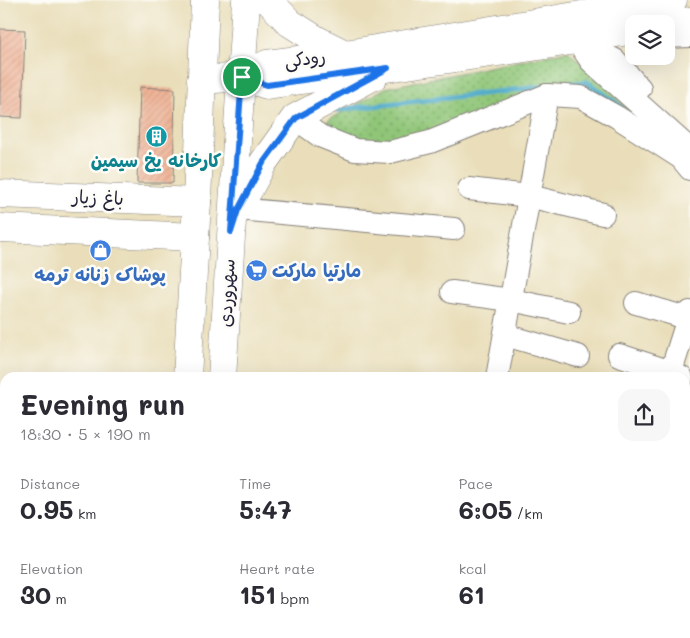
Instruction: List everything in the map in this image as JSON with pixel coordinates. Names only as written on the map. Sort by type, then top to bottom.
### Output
[{"type":"main road","name":"سهروردی","points":[[187,372],[197,202],[204,0]]},
{"type":"main road","name":"سهروردی","points":[[222,372],[234,221],[246,0]]},
{"type":"main road","points":[[268,0],[290,23],[344,54]]},
{"type":"main road","name":"رودکی","points":[[242,77],[267,85],[388,68],[572,29],[658,1]]},
{"type":"main road","points":[[675,24],[690,21]]},
{"type":"main road","name":"رودکی","points":[[242,77],[267,64],[344,54],[572,29],[625,30]]},
{"type":"main road","points":[[234,221],[263,163],[296,118],[388,68]]},
{"type":"main road","points":[[201,80],[242,77]]},
{"type":"main road","name":"باغ زیار","points":[[0,194],[197,202]]},
{"type":"main road","name":"باغ زیار","points":[[0,228],[195,237]]},
{"type":"street","points":[[572,29],[625,37]]},
{"type":"street","points":[[572,29],[615,60],[657,106],[686,154]]},
{"type":"street","points":[[675,37],[690,36]]},
{"type":"street","points":[[296,118],[320,136],[355,150],[390,152],[430,142],[547,96],[582,97],[686,154]]},
{"type":"street","points":[[499,372],[547,96]]},
{"type":"street","points":[[468,189],[529,196],[604,214]]},
{"type":"street","points":[[234,221],[454,229]]},
{"type":"street","points":[[452,292],[511,300],[569,312]]},
{"type":"street","points":[[636,303],[689,317],[681,372]]},
{"type":"street","points":[[505,335],[578,356]]},
{"type":"street","points":[[619,354],[665,372]]},
{"type":"green space","points":[[568,51],[661,140],[583,95],[391,149],[326,136],[327,121],[385,88]]},
{"type":"building","points":[[0,29],[25,30],[22,118],[0,117]]},
{"type":"building","name":"کارخانه یخ سیمین","points":[[140,87],[175,89],[173,183],[137,183]]},
{"type":"waterway","points":[[559,85],[587,82],[621,107]]},
{"type":"waterway","points":[[335,110],[542,87]]},
{"type":"place","name":"کارخانه یخ سیمین","points":[[156,136]]},
{"type":"place","name":"پوشاک زنانه ترمه","points":[[100,250]]},
{"type":"place","name":"مارتیا مارکت","points":[[256,271]]},
{"type":"route","points":[[388,68],[296,118],[263,163],[238,210],[231,232],[234,195],[242,77],[267,85],[388,68]]}]
